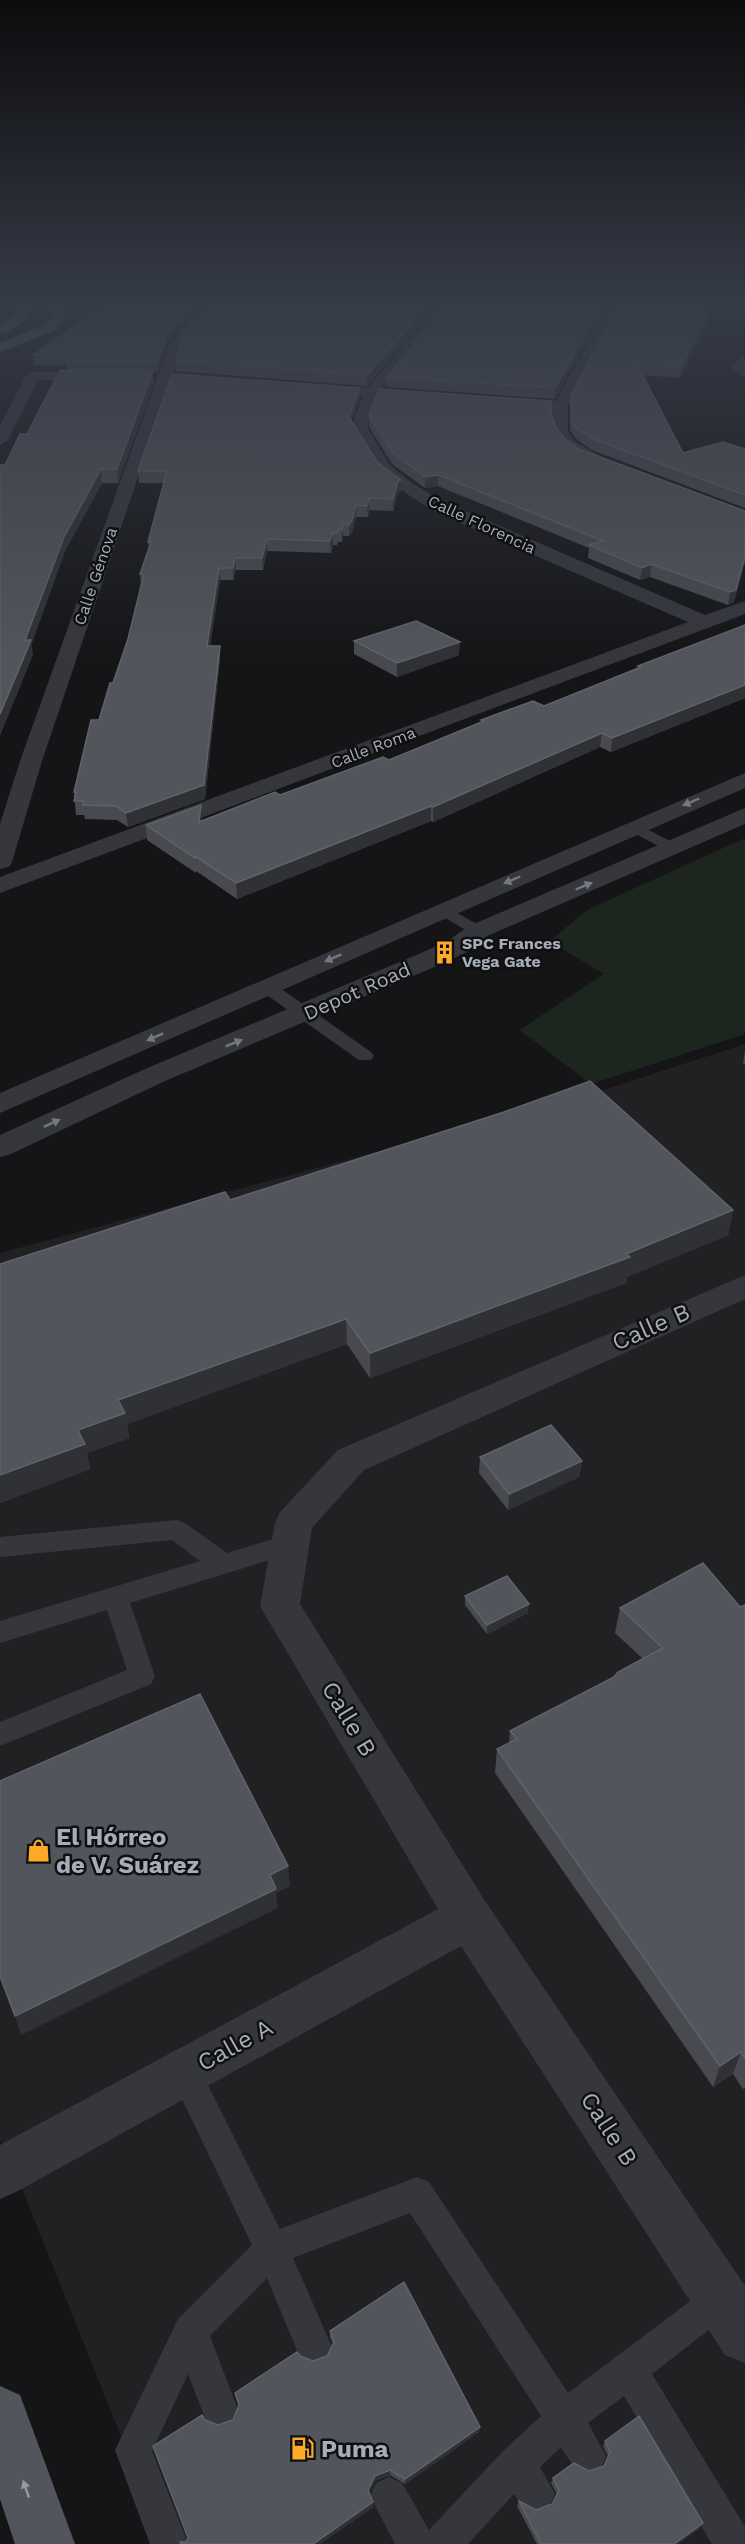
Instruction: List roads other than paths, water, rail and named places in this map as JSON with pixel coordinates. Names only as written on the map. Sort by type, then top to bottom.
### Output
[{"type":"main road","points":[[0,2415],[45,2544]]},
{"type":"street","points":[[0,440],[9,422]]},
{"type":"street","name":"Calle Génova","points":[[0,862],[31,761],[149,422]]},
{"type":"street","name":"Calle Florencia","points":[[361,422],[359,427],[368,447],[382,468],[409,489],[448,511],[705,622]]},
{"type":"street","points":[[560,422],[560,431],[568,444],[585,455],[617,467]]},
{"type":"street","name":"Calle Roma","points":[[0,886],[745,607]]},
{"type":"street","name":"Depot Road","points":[[0,1104],[745,780]]},
{"type":"street","name":"Depot Road","points":[[0,1147],[155,1075],[305,1014],[430,959],[458,946],[478,932],[745,815]]},
{"type":"street","name":"Calle B","points":[[745,1286],[351,1460],[294,1523],[280,1606],[469,1917],[745,2335]]},
{"type":"street","name":"Calle A","points":[[0,2173],[469,1917]]},
{"type":"lane","points":[[633,827],[673,848]]},
{"type":"lane","points":[[443,910],[478,932]]},
{"type":"lane","points":[[267,987],[365,1056]]},
{"type":"lane","points":[[0,1547],[176,1530],[223,1564]]},
{"type":"lane","points":[[0,1632],[290,1544]]},
{"type":"lane","points":[[0,1734],[142,1676],[115,1597]]},
{"type":"lane","points":[[185,2072],[272,2248],[314,2348]]},
{"type":"lane","points":[[169,2544],[133,2450],[190,2331],[272,2248],[417,2194],[588,2456]]},
{"type":"lane","points":[[442,2544],[516,2464],[565,2418],[721,2299]]},
{"type":"lane","points":[[190,2331],[220,2410]]},
{"type":"lane","points":[[628,2369],[734,2544]]},
{"type":"lane","points":[[516,2464],[536,2494]]},
{"type":"lane","points":[[388,2496],[416,2544]]},
{"type":"place","name":"SPC Frances Vega Gate","points":[[444,952]]},
{"type":"place","name":"El Hórreo de V. Suárez","points":[[38,1851]]},
{"type":"place","name":"Puma","points":[[303,2449]]}]
